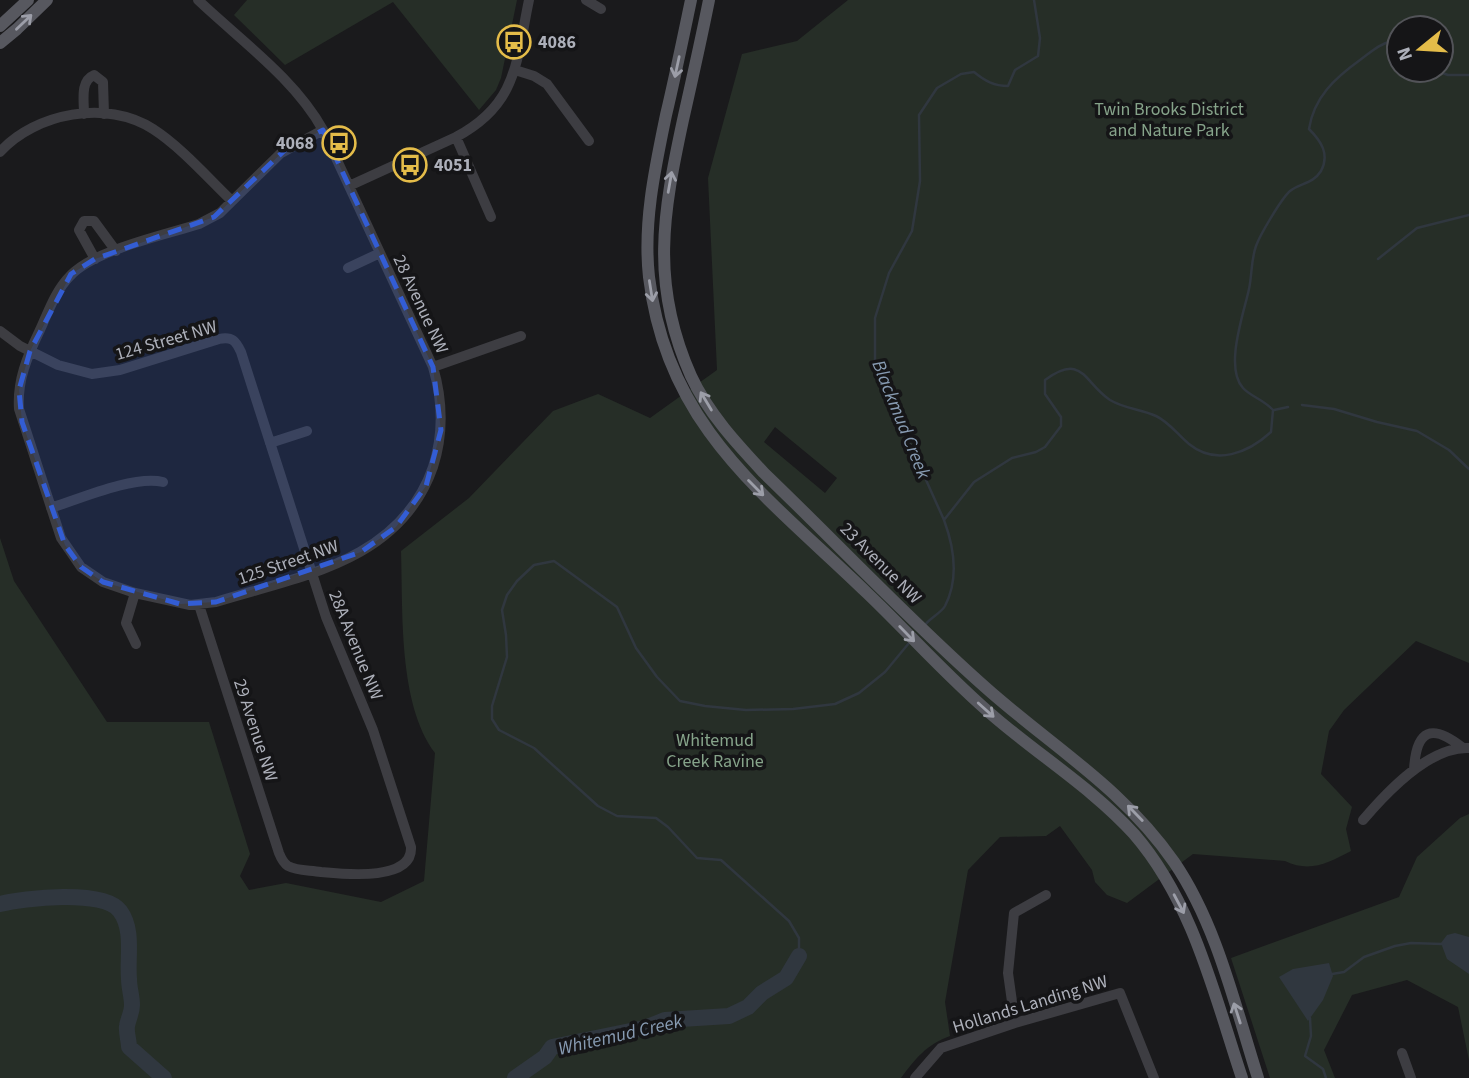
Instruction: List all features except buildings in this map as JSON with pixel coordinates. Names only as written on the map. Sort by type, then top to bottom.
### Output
[{"type":"main road","points":[[0,26],[28,0]]},
{"type":"main road","points":[[0,43],[47,0]]},
{"type":"main road","name":"23 Avenue NW","points":[[691,0],[652,189],[647,248],[658,329],[680,386],[701,423],[753,485],[949,653],[1008,708],[1105,784],[1147,825],[1175,864],[1209,928],[1258,1078]]},
{"type":"main road","name":"23 Avenue NW","points":[[709,0],[665,214],[665,275],[673,325],[692,378],[735,442],[882,598],[937,663],[995,718],[1093,794],[1135,836],[1163,873],[1193,932],[1242,1078]]},
{"type":"street","name":"28 Avenue NW","points":[[198,0],[290,86],[308,106],[323,130],[433,367],[440,397],[441,430]]},
{"type":"street","points":[[349,186],[456,137],[491,113],[504,96],[515,70],[529,0]]},
{"type":"street","points":[[586,0],[601,9]]},
{"type":"street","points":[[515,70],[547,83],[589,141]]},
{"type":"street","points":[[84,114],[84,84],[94,75],[103,82],[104,114]]},
{"type":"street","points":[[0,152],[17,136],[54,118],[104,114],[128,118],[154,129],[232,201]]},
{"type":"street","points":[[163,482],[146,480],[130,483],[51,509],[19,409],[21,377],[30,351],[71,274],[95,258],[214,217],[281,152],[323,130]]},
{"type":"street","points":[[456,137],[491,216]]},
{"type":"street","points":[[95,258],[79,230],[84,221],[94,221],[116,251]]},
{"type":"street","name":"28 Avenue NW","points":[[348,268],[380,253]]},
{"type":"street","name":"124 Street NW","points":[[0,331],[13,342],[69,369],[104,374],[219,339],[232,339]]},
{"type":"street","name":"28 Avenue NW","points":[[433,367],[521,336]]},
{"type":"street","name":"28A Avenue NW","points":[[232,339],[241,352],[333,634],[373,730],[411,847],[409,859],[401,866],[363,875],[295,869],[285,863]]},
{"type":"street","name":"125 Street NW","points":[[51,509],[65,545],[81,567],[103,582],[180,604],[199,606],[216,603],[312,572],[350,558],[374,545],[404,519],[426,486],[441,430]]},
{"type":"street","points":[[270,443],[307,431]]},
{"type":"street","points":[[135,593],[126,623],[136,644]]},
{"type":"street","name":"29 Avenue NW","points":[[199,606],[279,853],[285,863]]},
{"type":"street","points":[[1414,770],[1416,752],[1427,734],[1438,732],[1466,748]]},
{"type":"street","points":[[1363,820],[1390,788],[1414,770],[1439,755],[1466,748]]},
{"type":"street","points":[[1015,1023],[1007,973],[1014,913],[1046,895]]},
{"type":"street","name":"Hollands Landing NW","points":[[915,1078],[941,1048],[1015,1023],[1120,993],[1154,1078]]},
{"type":"street","points":[[1402,1053],[1411,1078]]},
{"type":"highlighted area","points":[[323,130],[433,367],[441,430],[426,486],[396,527],[361,552],[216,602],[180,604],[103,582],[81,567],[65,545],[22,422],[19,390],[30,351],[71,274],[95,259],[214,217],[287,148]]},
{"type":"green space","points":[[247,0],[517,0],[501,78],[496,90],[479,110],[393,2],[285,65],[234,15]]},
{"type":"green space","name":"Whitemud Creek Ravine","points":[[848,0],[1469,0],[1469,663],[1416,641],[1344,710],[1329,731],[1321,774],[1352,807],[1346,829],[1351,851],[1327,863],[1311,866],[1294,865],[1285,861],[1193,854],[1127,903],[1107,895],[1095,882],[1092,870],[1060,826],[1046,836],[1000,837],[968,870],[945,1002],[950,1036],[922,1053],[901,1078],[0,1078],[0,538],[14,581],[107,722],[209,722],[250,854],[240,876],[249,890],[286,883],[381,902],[424,881],[435,753],[423,733],[414,709],[409,683],[403,628],[401,551],[469,498],[553,411],[598,394],[650,418],[717,370],[708,178],[742,54],[797,41]],"holes":[[[775,427],[837,478],[825,493],[764,442]]]},
{"type":"green space","points":[[1469,814],[1469,1060],[1458,1007],[1407,980],[1352,995],[1324,1050],[1335,1078],[1270,1078],[1231,958],[1399,897],[1417,857],[1460,818]]},
{"type":"shaded area","points":[[1455,933],[1469,937],[1469,974],[1447,959],[1441,943],[1447,935]]},
{"type":"shaded area","points":[[1329,963],[1333,976],[1323,1000],[1308,1021],[1279,977],[1293,969]]},
{"type":"waterway","name":"Blackmud Creek","points":[[944,520],[875,361],[875,318],[889,273],[912,231],[920,181],[919,115],[937,88],[961,74],[974,72],[990,82],[1008,86],[1015,70],[1038,56],[1040,38],[1034,0]]},
{"type":"waterway","name":"Whitemud Creek","points":[[925,625],[945,606],[952,585],[954,563],[944,520],[974,482],[1012,458],[1045,447],[1061,426],[1061,417],[1045,394],[1045,380],[1058,372],[1068,369],[1082,373],[1110,400],[1156,416],[1199,451],[1232,454],[1252,446],[1271,432],[1273,410],[1243,388],[1235,367],[1237,340],[1256,246],[1286,195],[1314,178],[1324,165],[1323,148],[1309,129],[1321,98],[1342,74],[1385,43]]},
{"type":"waterway","name":"Whitemud Creek","points":[[1455,75],[1469,75]]},
{"type":"waterway","points":[[1378,259],[1417,228],[1469,215]]},
{"type":"waterway","points":[[1302,405],[1334,409],[1417,431],[1449,450],[1469,469]]},
{"type":"waterway","points":[[1274,410],[1288,407]]},
{"type":"waterway","name":"Whitemud Creek","points":[[799,956],[799,938],[789,921],[721,860],[697,858],[656,818],[617,816],[598,806],[534,748],[499,730],[492,719],[492,706],[507,657],[502,610],[507,595],[534,565],[554,561],[617,607],[636,648],[657,677],[680,701],[705,706],[746,710],[793,709],[835,704],[859,693],[885,672],[909,643]]},
{"type":"waterway","name":"Whitemud Creek","points":[[0,904],[27,899],[81,898],[111,904],[120,911],[128,935],[132,1005],[127,1028],[129,1047],[164,1078]]},
{"type":"waterway","points":[[1332,974],[1344,972],[1364,957],[1395,946],[1411,943],[1442,944]]},
{"type":"waterway","name":"Whitemud Creek","points":[[515,1078],[545,1057],[552,1047],[645,1028],[665,1020],[729,1016],[748,1007],[762,993],[786,978],[799,956]]},
{"type":"waterway","points":[[1310,1018],[1311,1036],[1305,1056],[1323,1069],[1326,1078]]},
{"type":"place","name":"4086","points":[[514,42]]},
{"type":"place","name":"4068","points":[[339,143]]},
{"type":"place","name":"4051","points":[[410,165]]},
{"type":"park label","name":"Twin Brooks District and Nature Park","points":[[1169,119]]}]
